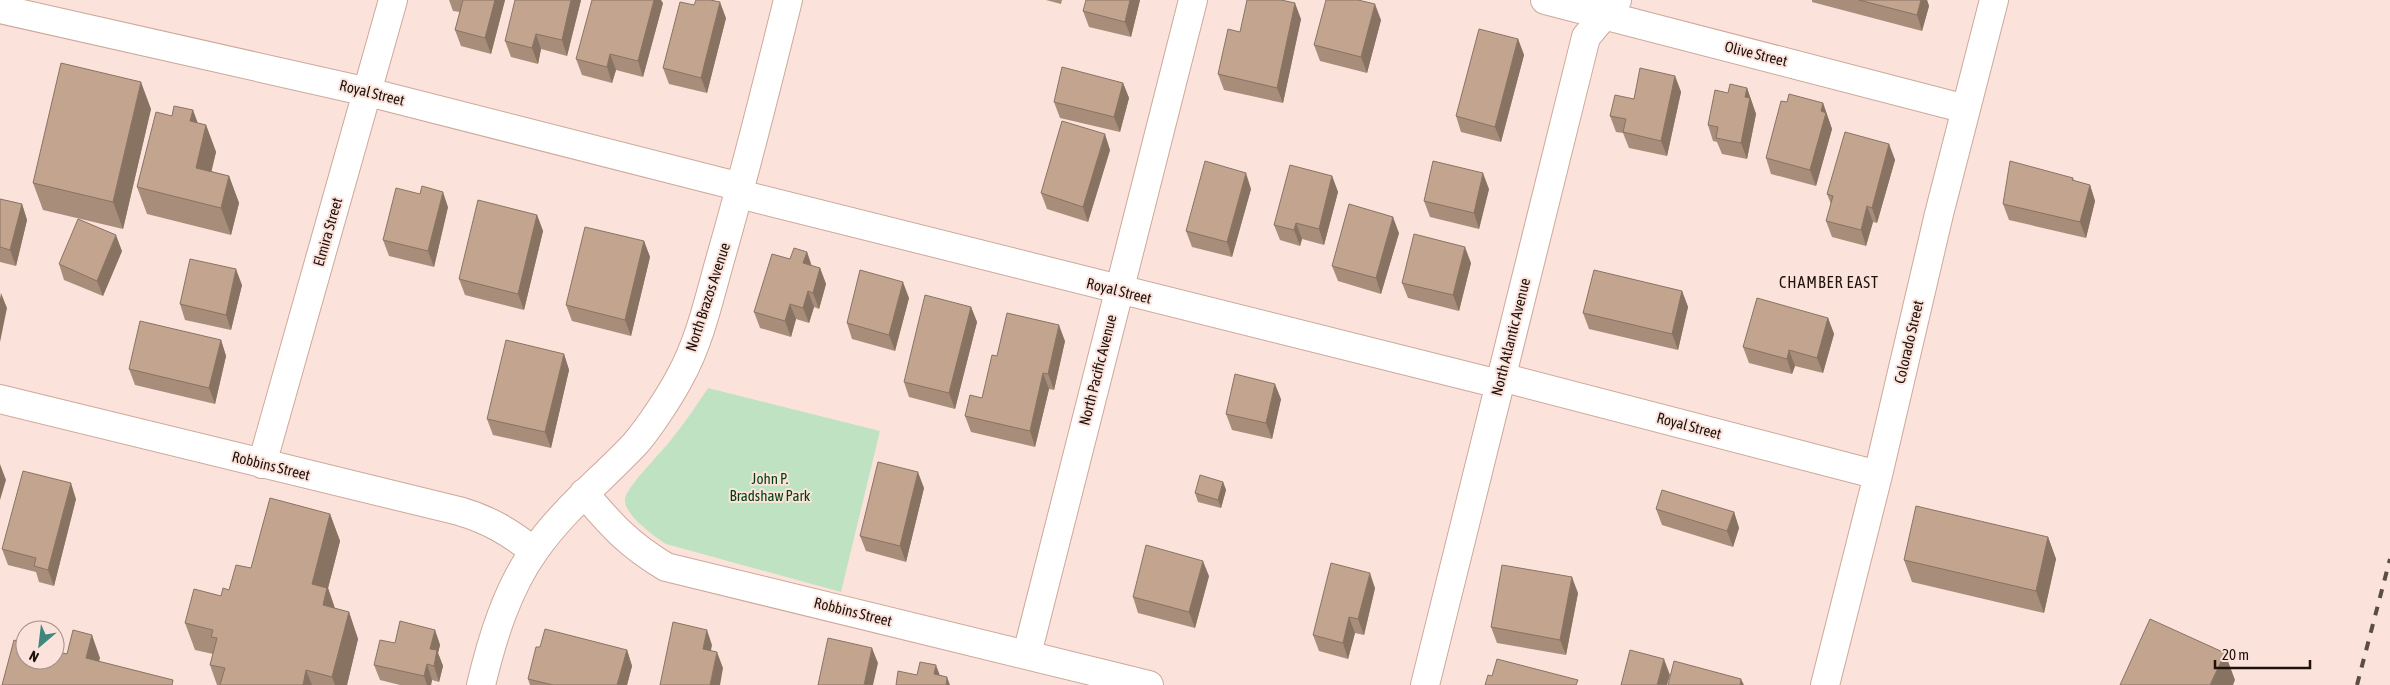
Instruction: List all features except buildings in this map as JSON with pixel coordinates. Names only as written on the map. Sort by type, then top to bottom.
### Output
[{"type":"street","name":"Elmira Street","points":[[262,464],[368,92],[392,0]]},
{"type":"street","name":"North Brazos Avenue","points":[[480,685],[489,652],[520,572],[534,551],[584,493],[636,442],[680,376],[702,325],[740,191],[788,0]]},
{"type":"street","name":"North Pacific Avenue","points":[[1027,654],[1118,291],[1194,0]]},
{"type":"street","name":"Olive Street","points":[[1545,0],[1611,8],[1966,109]]},
{"type":"street","name":"Colorado Street","points":[[1825,685],[1994,0]]},
{"type":"street","name":"North Atlantic Avenue","points":[[1425,685],[1586,37],[1611,8]]},
{"type":"street","name":"Royal Street","points":[[0,9],[368,92],[1118,291],[1500,381],[1878,476]]},
{"type":"street","name":"Robbins Street","points":[[0,399],[486,519],[510,532],[534,551]]},
{"type":"street","name":"Robbins Street","points":[[584,493],[626,540],[638,550],[666,567],[1149,685]]},
{"type":"green space","name":"John P. Bradshaw Park","points":[[708,388],[880,431],[841,592],[666,544],[634,518],[629,511],[625,499],[631,486],[675,435]]},
{"type":"railway","points":[[2357,685],[2390,559]]},
{"type":"district","name":"CHAMBER EAST","points":[[1829,282]]}]
